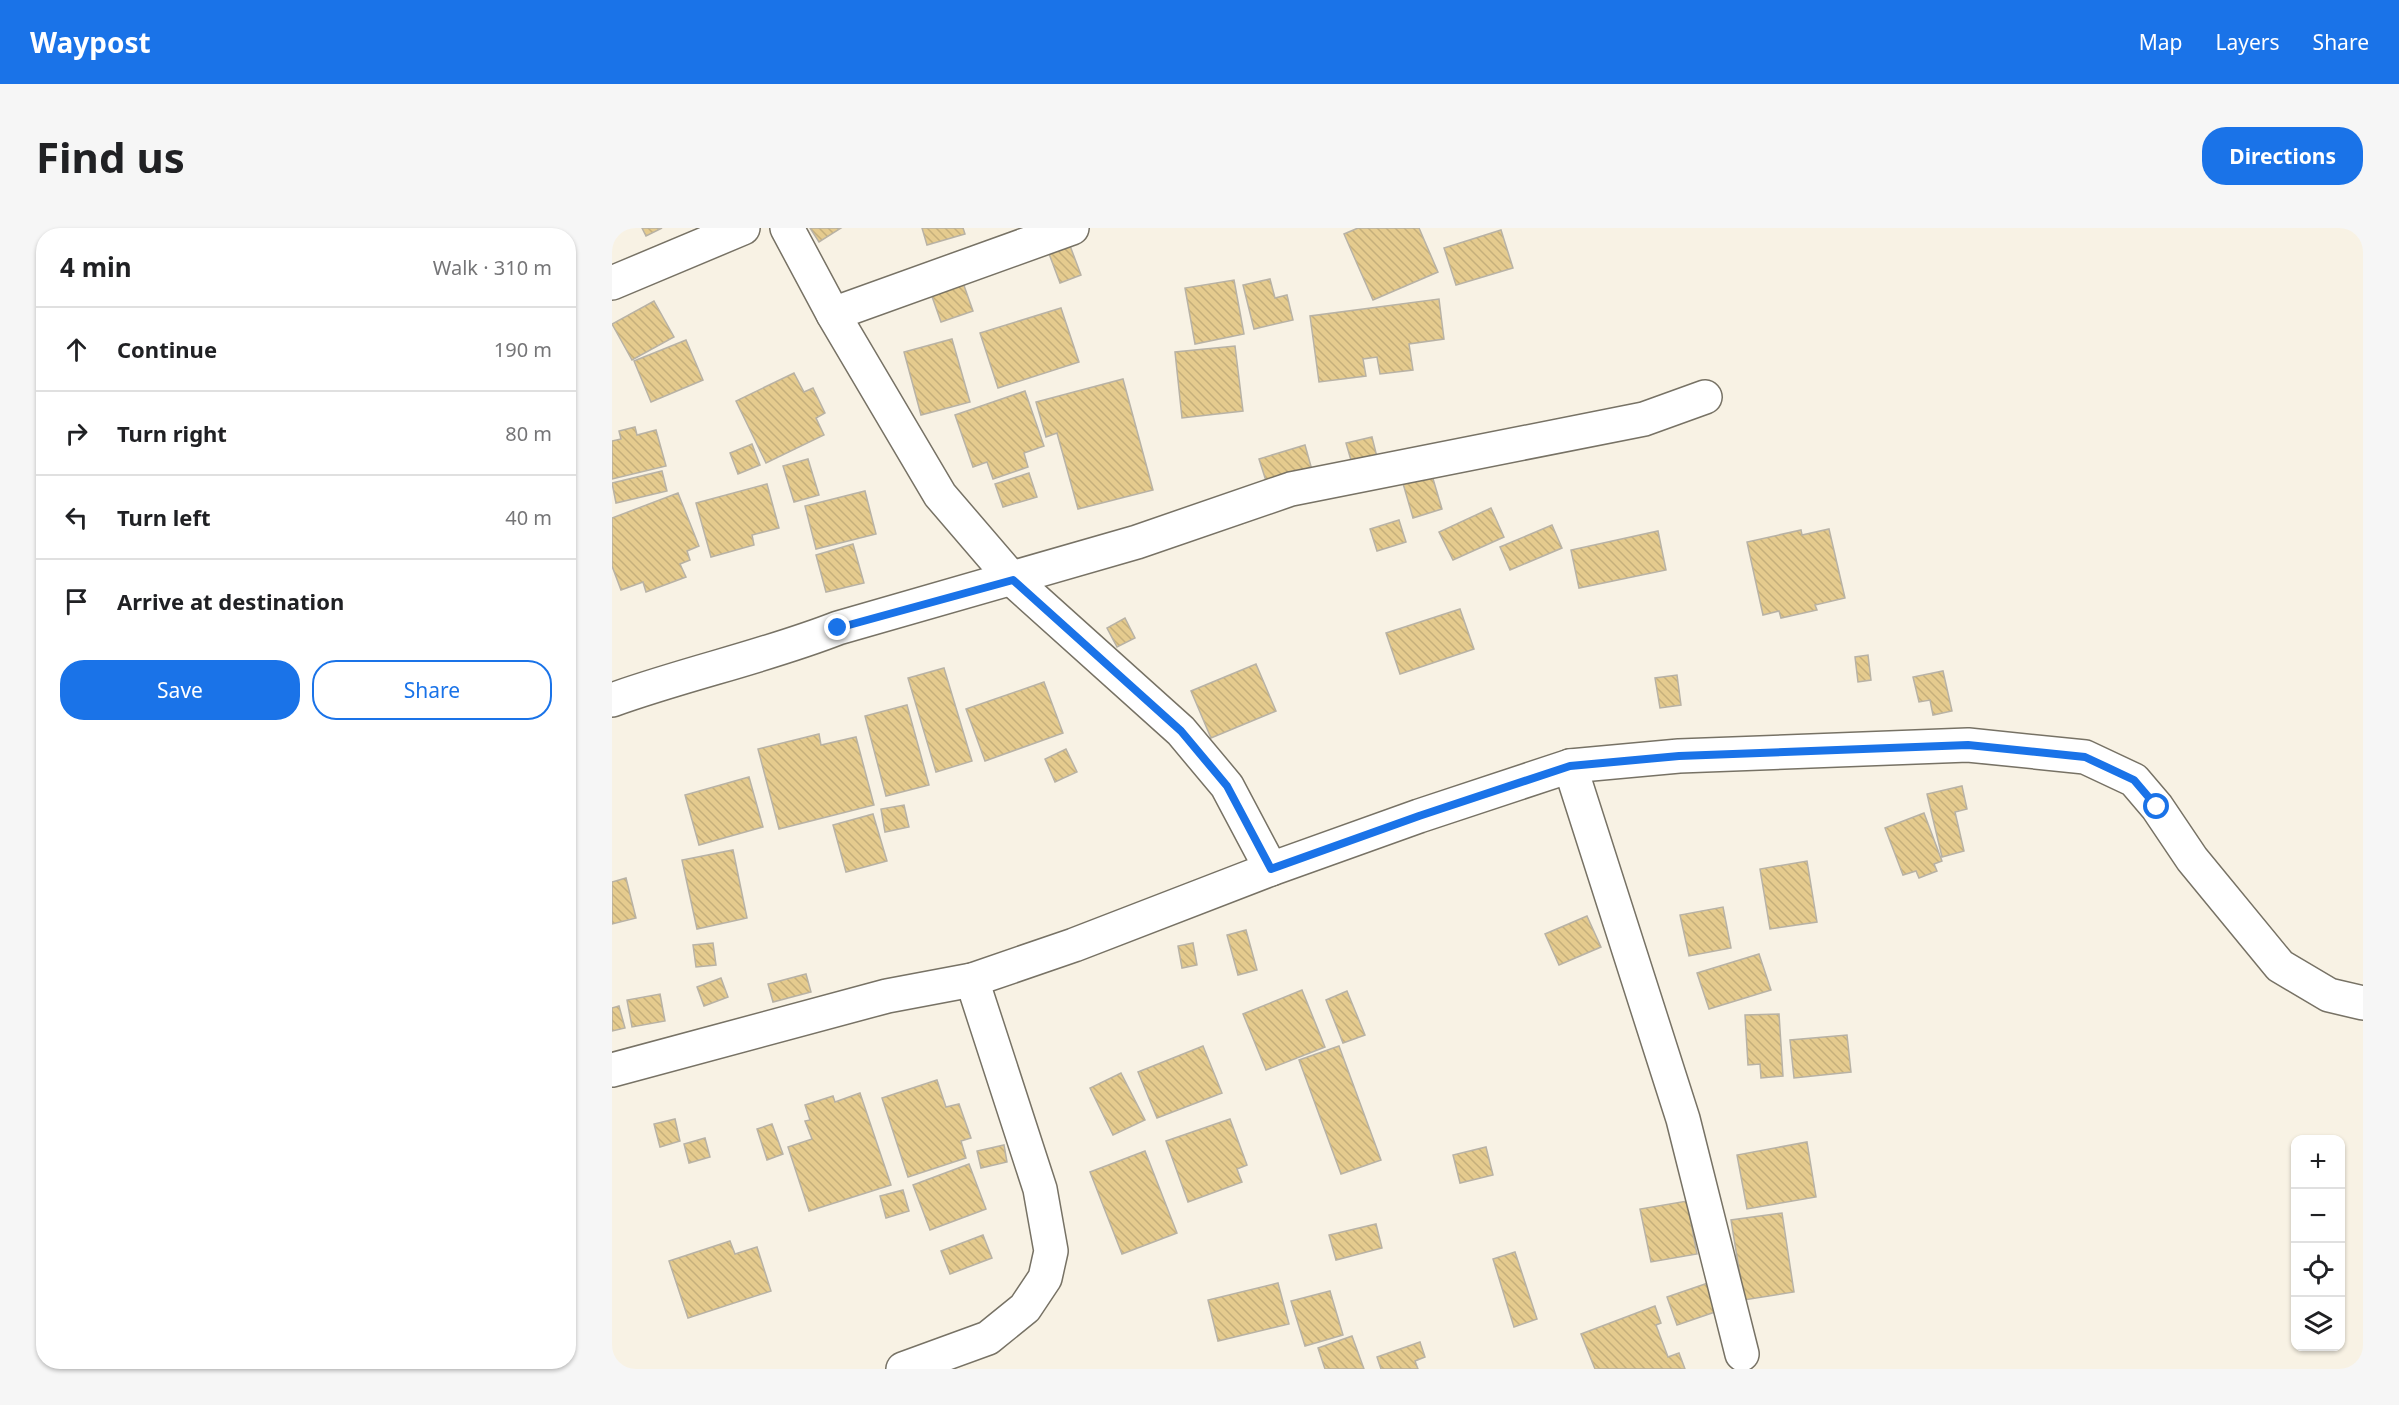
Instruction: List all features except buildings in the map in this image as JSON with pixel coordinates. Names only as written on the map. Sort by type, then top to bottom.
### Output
[{"type":"street","points":[[612,283],[743,228]]},
{"type":"street","points":[[787,228],[833,314],[940,495],[1013,580],[1181,731],[1227,786],[1271,869]]},
{"type":"street","points":[[833,314],[1072,228]]},
{"type":"street","points":[[612,700],[805,641],[838,628],[1013,580],[1137,542],[1291,489],[1644,419],[1706,398]]},
{"type":"street","points":[[612,1070],[887,996],[972,980],[1074,945],[1271,869],[1419,816],[1570,766],[1679,756],[1968,745],[2085,757],[2134,780],[2157,807],[2192,859],[2280,966],[2329,995],[2363,1003]]},
{"type":"street","points":[[1570,766],[1683,1119],[1742,1354]]},
{"type":"street","points":[[903,1369],[988,1338],[1025,1308],[1045,1278],[1051,1251],[1040,1189],[972,980]]},
{"type":"route","points":[[838,628],[1013,580],[1181,731],[1227,786],[1271,869],[1419,816],[1570,766],[1679,756],[1968,745],[2085,757],[2134,780],[2157,807]]}]
